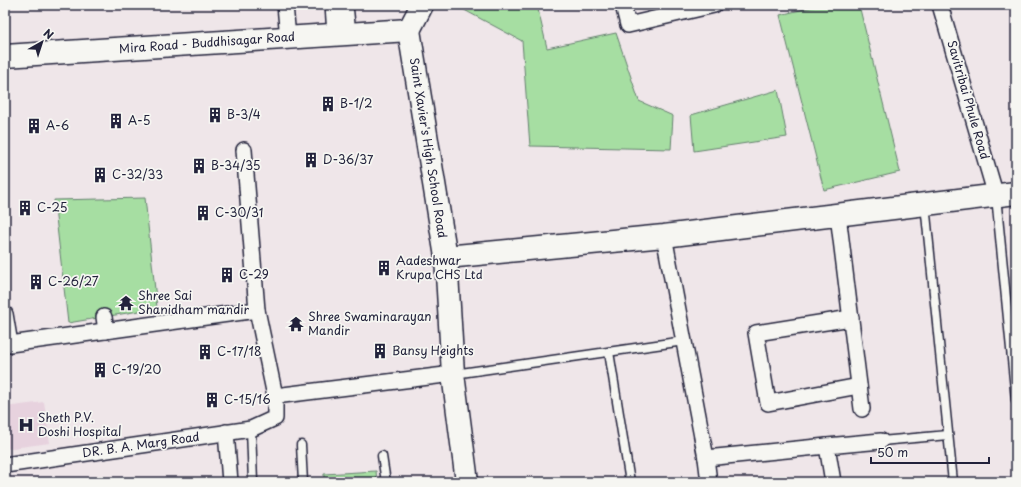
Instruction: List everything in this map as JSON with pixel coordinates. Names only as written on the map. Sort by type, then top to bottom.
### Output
[{"type":"street","points":[[285,5],[288,38]]},
{"type":"street","points":[[333,5],[342,34]]},
{"type":"street","points":[[342,34],[345,5]]},
{"type":"street","points":[[409,30],[422,5]]},
{"type":"street","points":[[623,5],[628,25],[714,5]]},
{"type":"street","name":"Savitribai Phule Road","points":[[940,5],[1006,194]]},
{"type":"street","name":"Mira Road - Buddhisagar Road","points":[[5,56],[409,30]]},
{"type":"street","name":"Saint Xavier's High School Road","points":[[409,30],[446,257],[453,374],[467,482]]},
{"type":"street","points":[[244,150],[257,310],[275,396],[453,374]]},
{"type":"street","points":[[446,257],[664,236],[1006,194]]},
{"type":"street","points":[[838,214],[862,409]]},
{"type":"street","points":[[664,236],[706,458],[709,482]]},
{"type":"street","points":[[5,314],[10,344],[25,347],[105,324],[257,310]]},
{"type":"street","points":[[851,318],[756,333],[768,403],[859,386]]},
{"type":"street","name":"DR. B. A. Marg Road","points":[[5,465],[251,429],[275,418],[275,396]]},
{"type":"street","points":[[226,432],[230,482]]},
{"type":"street","points":[[706,458],[881,441]]},
{"type":"street","points":[[827,446],[833,482]]},
{"type":"lane","points":[[1006,194],[1016,400]]},
{"type":"lane","points":[[925,204],[953,482]]},
{"type":"lane","points":[[453,374],[684,341]]},
{"type":"lane","points":[[609,352],[630,482]]},
{"type":"lane","points":[[251,429],[253,482]]},
{"type":"lane","points":[[881,441],[948,435]]},
{"type":"lane","points":[[301,445],[303,482]]},
{"type":"lane","points":[[382,456],[386,482]]},
{"type":"shaded area","name":"Sheth P.V. Doshi Hospital","points":[[44,402],[50,443],[5,449],[5,407]]},
{"type":"green space","points":[[455,5],[537,5],[547,48],[616,33],[639,101],[673,116],[671,149],[530,146],[522,41]]},
{"type":"green space","points":[[821,5],[859,5],[900,172],[824,190],[780,15]]},
{"type":"green space","points":[[778,90],[787,137],[694,151],[691,115]]},
{"type":"green space","points":[[145,198],[157,308],[68,323],[54,200]]},
{"type":"green space","points":[[376,471],[377,482],[324,482],[324,474]]},
{"type":"place","name":"B-1/2","points":[[328,104]]},
{"type":"place","name":"B-3/4","points":[[215,115]]},
{"type":"place","name":"A-5","points":[[116,121]]},
{"type":"place","name":"A-6","points":[[34,126]]},
{"type":"place","name":"D-36/37","points":[[311,160]]},
{"type":"place","name":"B-34/35","points":[[199,166]]},
{"type":"place","name":"C-32/33","points":[[100,175]]},
{"type":"place","name":"C-25","points":[[25,208]]},
{"type":"place","name":"C-30/31","points":[[203,213]]},
{"type":"place","name":"Aadeshwar Krupa CHS Ltd","points":[[384,268]]},
{"type":"place","name":"C-29","points":[[227,275]]},
{"type":"place","name":"C-26/27","points":[[36,282]]},
{"type":"place","name":"Shree Sai Shanidham mandir","points":[[126,303]]},
{"type":"place","name":"Shree Swaminarayan Mandir","points":[[296,324]]},
{"type":"place","name":"Bansy Heights","points":[[380,351]]},
{"type":"place","name":"C-17/18","points":[[205,352]]},
{"type":"place","name":"C-19/20","points":[[100,370]]},
{"type":"place","name":"C-15/16","points":[[212,400]]},
{"type":"place","name":"Sheth P.V. Doshi Hospital","points":[[26,425]]}]
